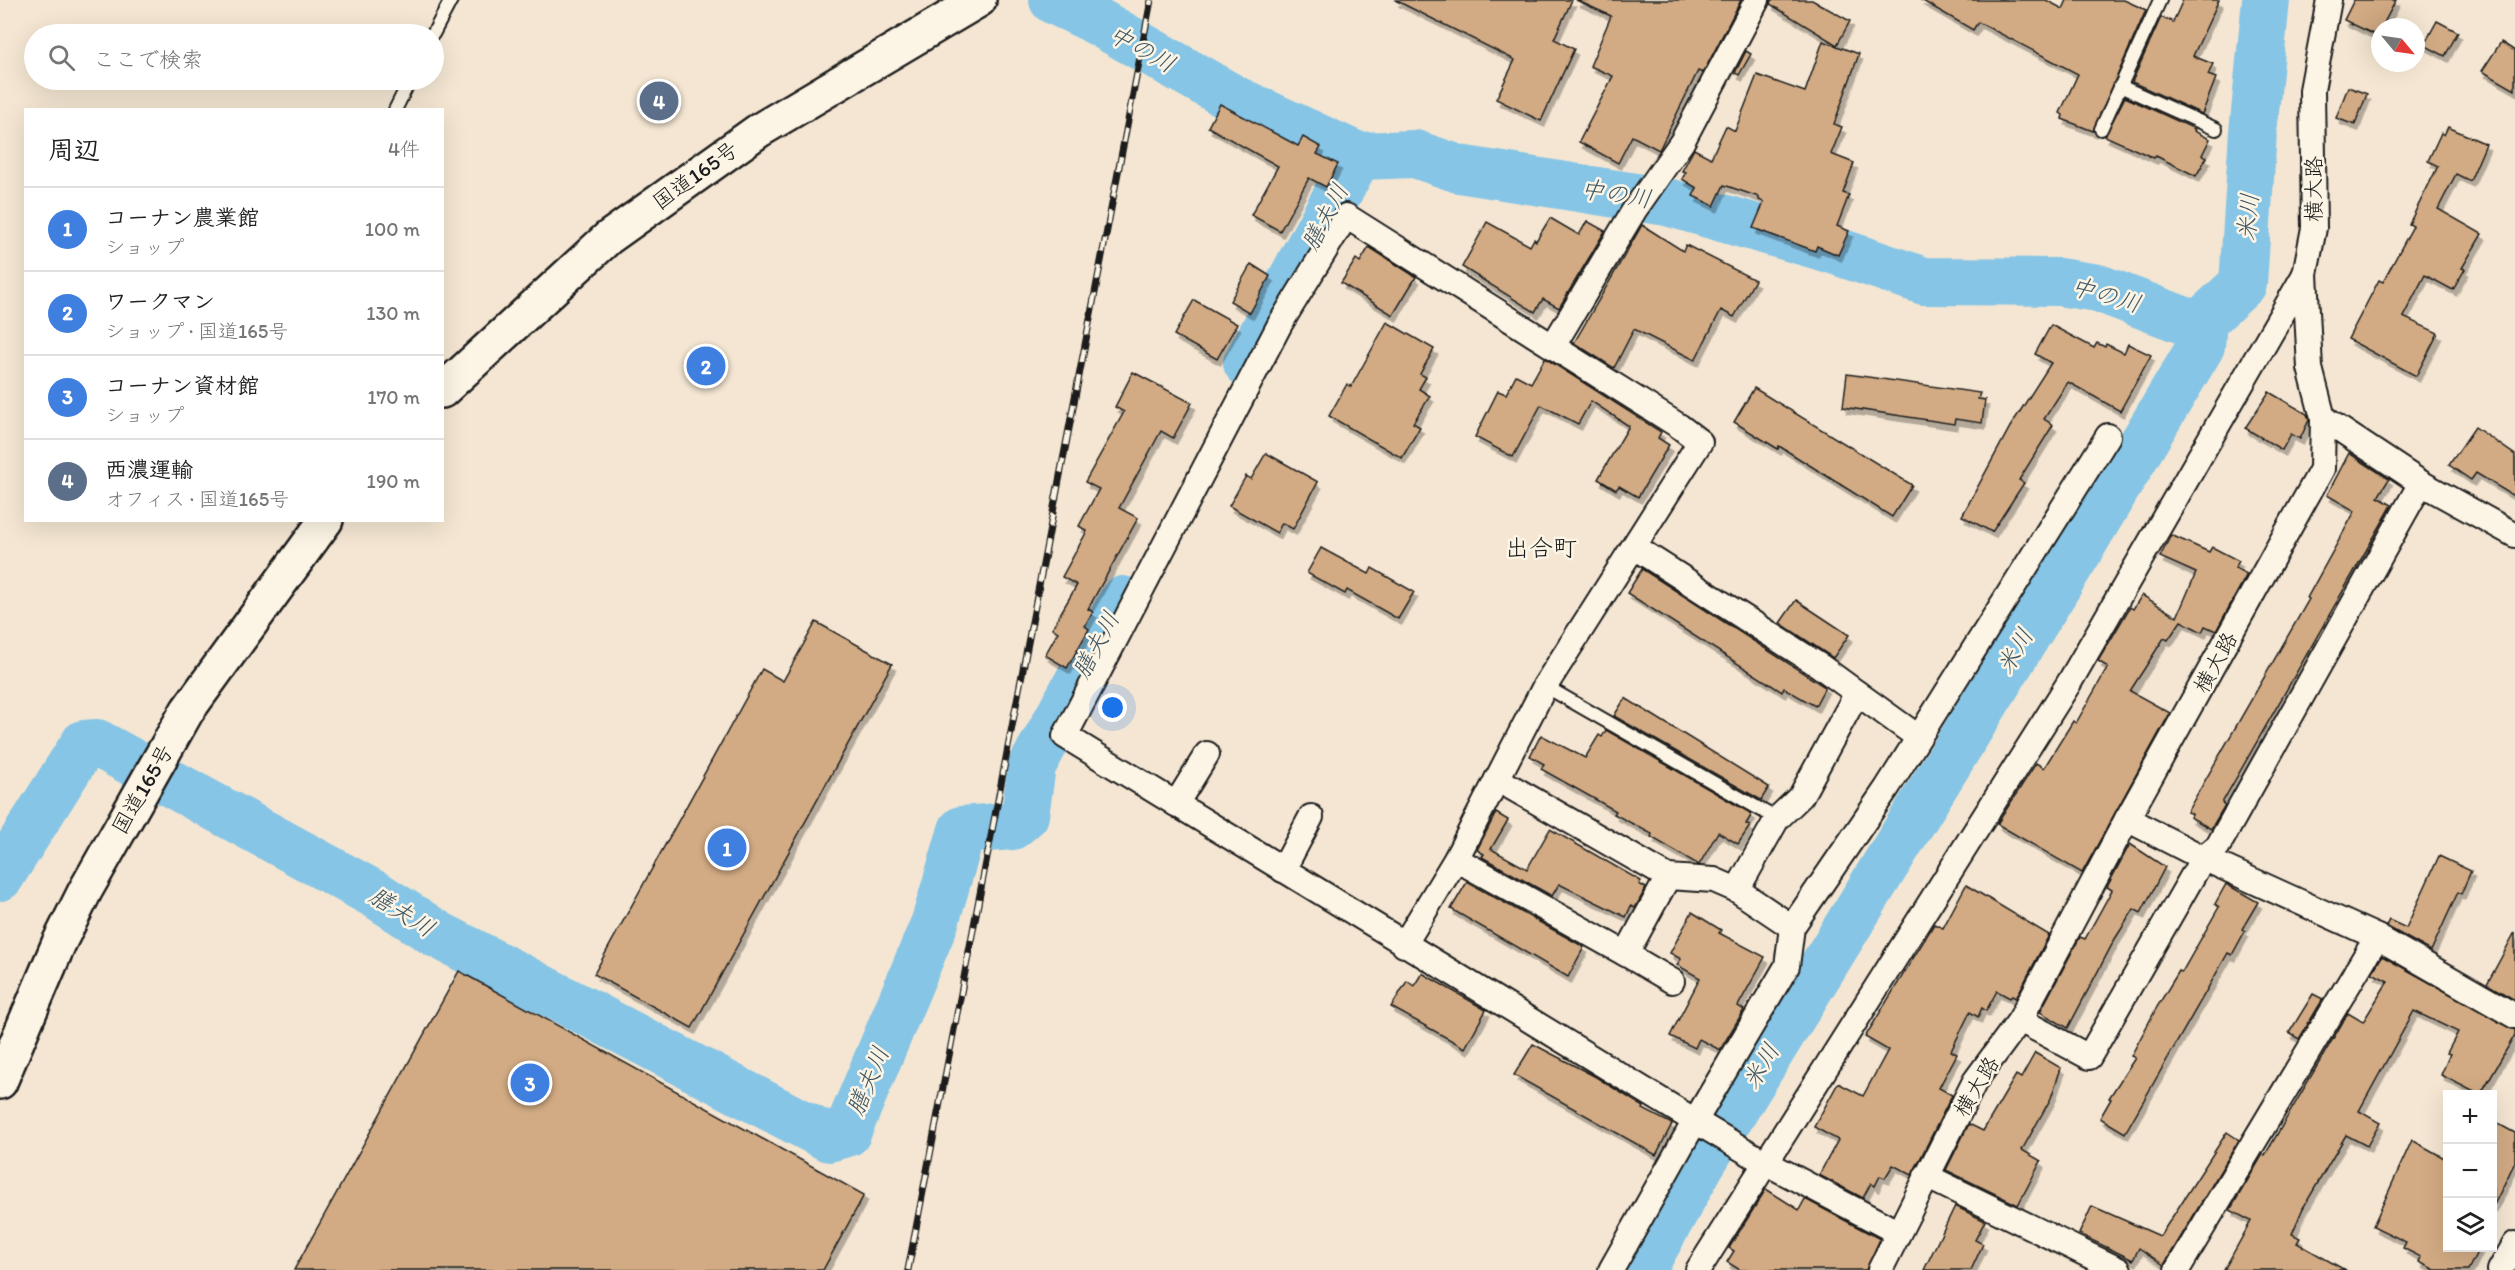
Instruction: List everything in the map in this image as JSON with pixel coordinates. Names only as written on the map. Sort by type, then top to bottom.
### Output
[{"type":"highway","name":"国道165号","points":[[444,389],[608,238],[758,130],[978,0]]},
{"type":"highway","name":"国道165号","points":[[0,1082],[59,943],[187,711],[325,522]]},
{"type":"street","points":[[1553,346],[1635,209],[1682,142],[1758,0]]},
{"type":"street","name":"横大路","points":[[1880,1270],[1897,1232],[1975,1081],[2020,1020],[2127,819],[2322,469],[2324,418],[2310,368],[2305,274],[2314,228],[2312,90],[2329,0]]},
{"type":"street","points":[[1404,945],[1456,859],[1545,686],[1584,621],[1700,442],[1679,426],[1346,216],[1280,324],[1065,736],[1404,945],[1700,1123],[1763,1160],[1897,1232]]},
{"type":"street","points":[[1698,1270],[1763,1160],[2069,683],[2305,274]]},
{"type":"street","points":[[2324,418],[2421,483],[2515,535]]},
{"type":"street","points":[[1611,1270],[1700,1123],[1787,966],[1792,927],[1918,737],[2108,436]]},
{"type":"street","points":[[2020,1020],[2089,1057],[2203,858],[2218,846],[2421,483]]},
{"type":"street","points":[[1634,547],[1820,666],[1918,737]]},
{"type":"street","points":[[1737,890],[1777,819],[1801,796],[1857,693]]},
{"type":"street","points":[[1176,804],[1207,754]]},
{"type":"street","points":[[1497,779],[1668,877],[1714,880],[1737,890],[1792,927]]},
{"type":"street","points":[[1283,870],[1311,817]]},
{"type":"street","points":[[2127,819],[2203,858],[2377,937],[2515,1016]]},
{"type":"street","points":[[1456,859],[1672,981]]},
{"type":"street","points":[[1626,954],[1668,877]]},
{"type":"street","points":[[2177,1270],[2377,937]]},
{"type":"street","points":[[1926,1176],[2119,1270]]},
{"type":"street","points":[[2500,1270],[2515,1244]]},
{"type":"lane","points":[[438,24],[451,0]]},
{"type":"lane","points":[[2101,129],[2160,0]]},
{"type":"lane","points":[[2120,86],[2216,129]]},
{"type":"lane","points":[[396,108],[405,90]]},
{"type":"lane","points":[[1545,686],[1777,819]]},
{"type":"building","points":[[1395,0],[1572,0],[1554,39],[1574,49],[1541,121],[1496,99],[1515,60]]},
{"type":"building","points":[[1576,0],[1741,0],[1703,73],[1698,71],[1659,150],[1632,136],[1618,163],[1579,142],[1613,76],[1590,66],[1611,16]]},
{"type":"building","points":[[1771,0],[1812,0],[1850,21],[1837,45],[1770,4]]},
{"type":"building","points":[[1921,0],[2046,0],[2063,9],[2067,0],[2124,0],[2146,10],[2093,131],[2062,119],[2063,115],[2060,113],[2078,74],[1978,22],[1973,30]]},
{"type":"building","points":[[2183,0],[2219,0],[2193,56],[2213,64],[2208,75],[2216,78],[2202,114],[2132,82],[2161,17],[2173,22]]},
{"type":"building","points":[[2354,0],[2396,0],[2386,18],[2371,18],[2371,33],[2344,20]]},
{"type":"building","points":[[2437,21],[2458,32],[2445,56],[2425,46]]},
{"type":"building","points":[[1823,41],[1859,54],[1834,124],[1842,127],[1831,154],[1854,163],[1843,193],[1849,195],[1837,226],[1849,231],[1838,255],[1817,246],[1815,251],[1753,228],[1764,202],[1759,200],[1759,197],[1724,185],[1714,206],[1693,196],[1697,188],[1682,179],[1686,172],[1682,171],[1694,149],[1711,158],[1726,126],[1735,131],[1757,75],[1805,92]]},
{"type":"building","points":[[2501,42],[2515,51],[2515,90],[2482,71]]},
{"type":"building","points":[[1746,51],[1751,54],[1739,75],[1735,73]]},
{"type":"building","points":[[2348,87],[2367,94],[2355,125],[2336,118]]},
{"type":"building","points":[[2125,97],[2195,129],[2194,131],[2210,139],[2202,155],[2207,157],[2196,176],[2156,156],[2154,158],[2105,136]]},
{"type":"building","points":[[1220,104],[1298,146],[1303,137],[1321,147],[1317,154],[1338,164],[1326,187],[1309,178],[1280,231],[1251,215],[1278,166],[1208,127]]},
{"type":"building","points":[[2448,127],[2486,144],[2470,181],[2456,174],[2438,209],[2482,234],[2462,268],[2465,269],[2453,290],[2425,275],[2403,317],[2438,333],[2416,376],[2348,339],[2379,280],[2383,282],[2413,226],[2409,224],[2438,166],[2428,161],[2441,133],[2444,135]]},
{"type":"building","points":[[1550,218],[1579,235],[1587,221],[1605,231],[1559,308],[1543,299],[1535,312],[1462,267],[1487,222],[1530,246],[1534,239],[1536,241]]},
{"type":"building","points":[[1642,225],[1683,251],[1686,245],[1755,280],[1734,317],[1721,310],[1695,360],[1634,329],[1614,368],[1574,343]]},
{"type":"building","points":[[1369,247],[1416,277],[1393,315],[1341,283],[1356,259],[1360,262]]},
{"type":"building","points":[[1251,264],[1270,276],[1250,313],[1230,301]]},
{"type":"building","points":[[1194,300],[1237,324],[1217,359],[1174,335]]},
{"type":"building","points":[[1387,322],[1434,349],[1420,374],[1426,377],[1419,389],[1430,396],[1413,423],[1420,427],[1402,458],[1329,416],[1347,384],[1351,387]]},
{"type":"building","points":[[2051,325],[2094,348],[2097,343],[2105,347],[2106,344],[2124,353],[2128,344],[2151,355],[2120,411],[2068,382],[2044,419],[2053,425],[2019,480],[2024,483],[1992,532],[1962,516],[2010,427],[2051,363],[2035,354]]},
{"type":"building","points":[[1545,358],[1661,432],[1658,438],[1669,445],[1638,497],[1619,486],[1616,490],[1598,479],[1629,426],[1591,401],[1578,424],[1541,405],[1513,457],[1475,437],[1498,391],[1506,394],[1516,375],[1531,383]]},
{"type":"building","points":[[1133,372],[1192,403],[1173,438],[1161,431],[1119,508],[1138,518],[1088,609],[1093,612],[1085,626],[1089,629],[1067,668],[1045,655],[1058,632],[1052,628],[1077,585],[1062,577],[1087,531],[1079,526],[1099,489],[1085,482],[1124,412],[1115,407]]},
{"type":"building","points":[[1847,374],[1980,393],[1978,399],[1985,400],[1982,423],[1955,419],[1954,424],[1843,407]]},
{"type":"building","points":[[1754,388],[1912,485],[1892,517],[1779,446],[1778,449],[1734,422]]},
{"type":"building","points":[[2269,392],[2307,414],[2309,420],[2300,439],[2291,434],[2282,450],[2245,428]]},
{"type":"building","points":[[2475,427],[2515,455],[2515,497],[2476,473],[2471,480],[2449,465]]},
{"type":"building","points":[[1266,453],[1318,482],[1293,529],[1282,523],[1277,533],[1229,506],[1246,476],[1251,479]]},
{"type":"building","points":[[2349,453],[2389,479],[2378,497],[2392,505],[2222,803],[2225,805],[2211,829],[2190,817],[2192,814],[2187,812],[2309,599],[2307,598],[2355,511],[2327,495]]},
{"type":"building","points":[[2171,535],[2209,552],[2212,547],[2239,561],[2235,568],[2247,574],[2216,631],[2205,626],[2202,632],[2181,621],[2168,640],[2164,638],[2130,691],[2170,713],[2082,873],[1997,824],[2036,763],[2044,768],[2073,721],[2076,723],[2108,667],[2098,661],[2130,607],[2133,609],[2142,595],[2177,617],[2196,573],[2160,557]]},
{"type":"building","points":[[1321,548],[1369,574],[1372,568],[1414,592],[1398,619],[1347,590],[1345,594],[1307,573]]},
{"type":"building","points":[[1642,569],[1825,687],[1815,706],[1784,688],[1782,692],[1627,593]]},
{"type":"building","points":[[1796,600],[1849,635],[1833,658],[1780,623]]},
{"type":"building","points":[[816,622],[892,664],[692,1028],[594,974],[762,669],[783,681]]},
{"type":"building","points":[[1625,698],[1769,787],[1761,800],[1614,716]]},
{"type":"building","points":[[1606,730],[1752,814],[1746,824],[1750,826],[1738,844],[1718,832],[1699,865],[1651,837],[1652,834],[1614,814],[1616,811],[1541,769],[1544,764],[1530,756],[1541,735],[1585,758],[1599,735],[1602,737]]},
{"type":"building","points":[[1496,813],[1508,820],[1491,849],[1527,869],[1550,829],[1641,881],[1639,884],[1646,888],[1635,908],[1631,906],[1626,917],[1559,884],[1552,896],[1482,857],[1484,854],[1477,850]]},
{"type":"building","points":[[2130,844],[2165,867],[2141,913],[2134,909],[2115,939],[2068,1028],[2040,1012],[2080,937],[2085,939],[2112,890],[2107,887]]},
{"type":"building","points":[[2439,856],[2471,871],[2461,894],[2458,892],[2431,951],[2386,926],[2389,920],[2406,928]]},
{"type":"building","points":[[1467,882],[1584,947],[1568,977],[1451,909]]},
{"type":"building","points":[[2226,884],[2258,902],[2242,929],[2245,931],[2232,955],[2228,953],[2125,1133],[2100,1118],[2111,1099],[2109,1098],[2135,1058],[2131,1056],[2157,1007],[2179,971],[2182,972],[2219,907],[2215,904]]},
{"type":"building","points":[[1966,885],[2049,935],[2016,998],[2012,996],[2010,998],[1997,991],[1986,1011],[1982,1008],[1978,1017],[1970,1012],[1951,1051],[1957,1054],[1939,1088],[1952,1095],[1912,1175],[1893,1165],[1885,1178],[1880,1176],[1875,1186],[1871,1183],[1863,1198],[1819,1175],[1838,1140],[1814,1127],[1838,1083],[1863,1096],[1888,1050],[1865,1037],[1934,924],[1943,928]]},
{"type":"building","points":[[1692,912],[1721,930],[1719,933],[1765,957],[1738,1006],[1744,1010],[1720,1050],[1699,1039],[1695,1048],[1670,1036],[1700,978],[1677,965],[1681,959],[1670,953]]},
{"type":"building","points":[[2515,932],[2515,1000],[2487,984]]},
{"type":"building","points":[[2382,956],[2515,1030],[2515,1035],[2483,1090],[2470,1090],[2441,1075],[2450,1054],[2447,1053],[2458,1032],[2414,1011],[2359,1111],[2380,1123],[2367,1146],[2346,1135],[2303,1208],[2292,1234],[2300,1238],[2297,1243],[2345,1270],[2224,1270],[2251,1221],[2230,1210],[2348,1013],[2363,1022],[2388,981],[2372,973]]},
{"type":"building","points":[[459,971],[864,1195],[823,1270],[294,1270]]},
{"type":"building","points":[[1422,973],[1486,1010],[1465,1048],[1391,1007],[1407,981],[1414,986]]},
{"type":"building","points":[[2313,994],[2323,999],[2299,1039],[2289,1033]]},
{"type":"building","points":[[1533,1044],[1596,1077],[1644,1107],[1643,1109],[1672,1124],[1656,1155],[1514,1075]]},
{"type":"building","points":[[2035,1053],[2061,1068],[2051,1098],[2022,1150],[2041,1161],[2018,1205],[1946,1170],[1969,1124],[1983,1131],[2016,1075],[2021,1078]]},
{"type":"building","points":[[2497,1123],[2515,1133],[2515,1162],[2497,1199]]},
{"type":"building","points":[[2227,1132],[2239,1140],[2164,1265],[2139,1248],[2133,1260],[2079,1234],[2092,1206],[2160,1236]]},
{"type":"building","points":[[2412,1140],[2443,1157],[2443,1252],[2477,1252],[2468,1270],[2435,1270],[2419,1262],[2421,1257],[2403,1248],[2406,1242],[2373,1226]]},
{"type":"building","points":[[1766,1189],[1799,1210],[1805,1199],[1880,1239],[1866,1270],[1740,1270],[1727,1262],[1734,1251],[1729,1248]]},
{"type":"building","points":[[1955,1206],[1985,1221],[1975,1240],[1983,1244],[1971,1270],[1924,1270]]},
{"type":"waterway","name":"中の川","points":[[1053,0],[1091,18],[1236,100],[1358,156],[1415,154],[1459,169],[1667,202],[1833,250],[1924,281],[2059,282],[2098,288],[2188,322],[2203,321]]},
{"type":"waterway","name":"米川","points":[[1642,1270],[1700,1166],[2075,557],[2201,346],[2203,321],[2243,284],[2253,132],[2266,0]]},
{"type":"waterway","name":"膳夫川","points":[[1247,363],[1358,156]]},
{"type":"waterway","name":"膳夫川","points":[[0,877],[84,744],[97,743],[378,896],[437,934],[829,1138],[847,1133],[935,922],[962,830],[1012,826],[1025,815],[1032,766],[1123,600]]},
{"type":"railway","points":[[908,1270],[1151,0]]},
{"type":"place","name":"西濃運輸","points":[[659,101]]},
{"type":"place","name":"ワークマン","points":[[706,366]]},
{"type":"place","name":"コーナン農業館","points":[[727,848]]},
{"type":"place","name":"コーナン資材館","points":[[530,1083]]},
{"type":"district","name":"出合町","points":[[1541,548]]}]
